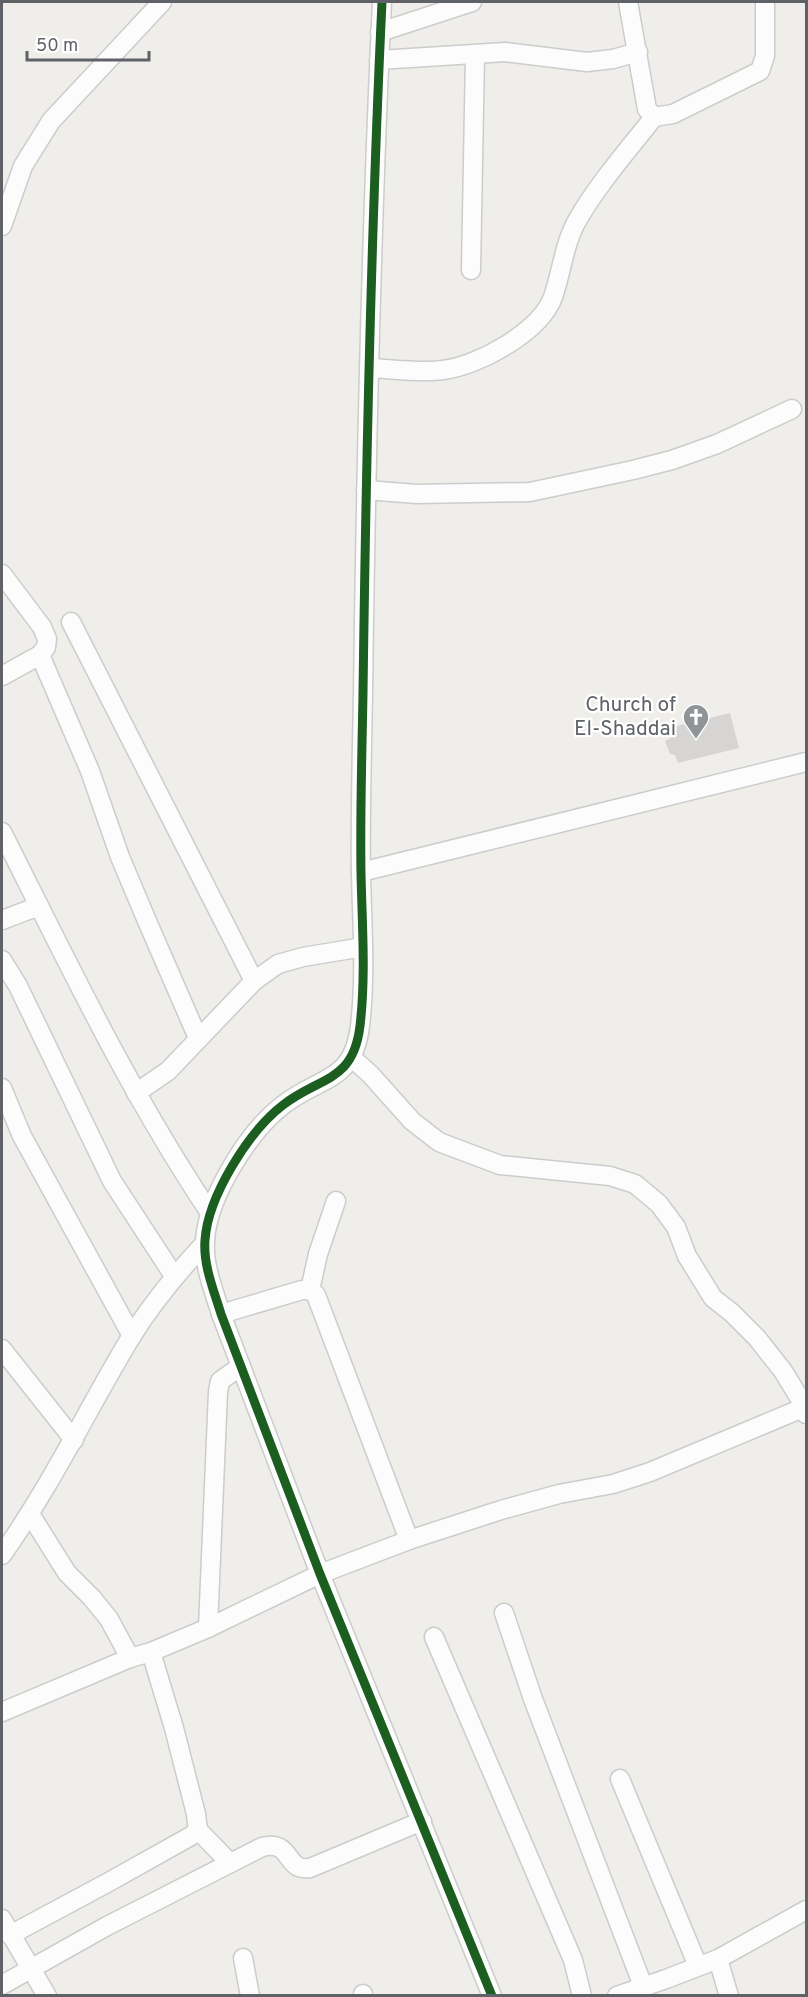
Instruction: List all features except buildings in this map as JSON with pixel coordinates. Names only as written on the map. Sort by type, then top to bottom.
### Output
[{"type":"street","points":[[2,226],[23,166],[51,121],[162,2]]},
{"type":"street","points":[[382,2],[366,489],[361,872],[363,947],[360,1024],[352,1058],[325,1081],[286,1102],[262,1122],[245,1145],[210,1213],[205,1243],[209,1274],[222,1314],[320,1574],[492,1995]]},
{"type":"street","points":[[380,32],[472,2]]},
{"type":"street","points":[[628,2],[644,96],[647,109],[654,117]]},
{"type":"street","points":[[370,368],[421,371],[463,366],[520,336],[539,320],[553,298],[563,255],[577,221],[654,117],[673,114],[760,71],[764,65],[765,56],[765,2]]},
{"type":"street","points":[[379,60],[505,52],[586,62],[613,59],[638,52]]},
{"type":"street","points":[[471,270],[475,54]]},
{"type":"street","points":[[366,489],[417,494],[530,492],[623,473],[672,460],[717,444],[792,409]]},
{"type":"street","points":[[2,574],[42,627],[47,639],[46,647],[40,655],[2,676]]},
{"type":"street","points":[[71,621],[254,981]]},
{"type":"street","points":[[40,655],[90,771],[170,978],[198,1038]]},
{"type":"street","points":[[361,872],[807,762]]},
{"type":"street","points":[[2,832],[117,1060],[176,1162],[210,1213]]},
{"type":"street","points":[[2,920],[39,906]]},
{"type":"street","points":[[136,1093],[168,1071],[254,981],[278,964],[303,957],[363,947]]},
{"type":"street","points":[[2,960],[18,986],[112,1181],[174,1276]]},
{"type":"street","points":[[2,1712],[130,1658],[208,1629],[320,1574],[409,1540],[501,1510],[559,1494],[613,1484],[650,1472],[806,1411],[783,1371],[757,1338],[713,1298],[687,1256],[676,1227],[658,1204],[636,1184],[610,1176],[500,1165],[439,1142],[412,1121],[370,1074],[352,1058]]},
{"type":"street","points":[[2,1088],[22,1136],[132,1336]]},
{"type":"street","points":[[310,1290],[318,1254],[336,1201]]},
{"type":"street","points":[[2,1555],[30,1514],[74,1440],[132,1336],[174,1276],[205,1243]]},
{"type":"street","points":[[222,1314],[302,1290],[310,1290],[316,1295],[409,1540]]},
{"type":"street","points":[[2,1349],[74,1440]]},
{"type":"street","points":[[208,1629],[218,1392],[220,1381],[241,1366]]},
{"type":"street","points":[[30,1514],[67,1573],[92,1598],[109,1620],[130,1658]]},
{"type":"street","points":[[504,1613],[533,1699],[643,1986]]},
{"type":"street","points":[[434,1637],[573,1960],[582,1995]]},
{"type":"street","points":[[151,1652],[177,1739],[198,1830],[230,1863]]},
{"type":"street","points":[[620,1779],[698,1966]]},
{"type":"street","points":[[2,1985],[107,1926],[261,1847],[272,1845],[282,1849],[296,1866],[304,1869],[422,1821]]},
{"type":"street","points":[[47,1995],[6,1927],[107,1884],[198,1830]]},
{"type":"street","points":[[617,1995],[643,1986],[668,1988],[698,1966],[718,1959],[807,1910]]},
{"type":"street","points":[[243,1958],[250,1995]]},
{"type":"street","points":[[718,1959],[729,1995]]},
{"type":"cycle path","points":[[382,2],[367,434],[361,828],[363,969],[360,1026],[356,1045],[342,1068],[333,1076],[283,1105],[270,1116],[244,1148],[232,1166],[214,1204],[208,1223],[205,1249],[210,1278],[221,1314],[320,1574],[492,1996]]},
{"type":"place","name":"Church of El-Shaddai","points":[[696,740]]}]
